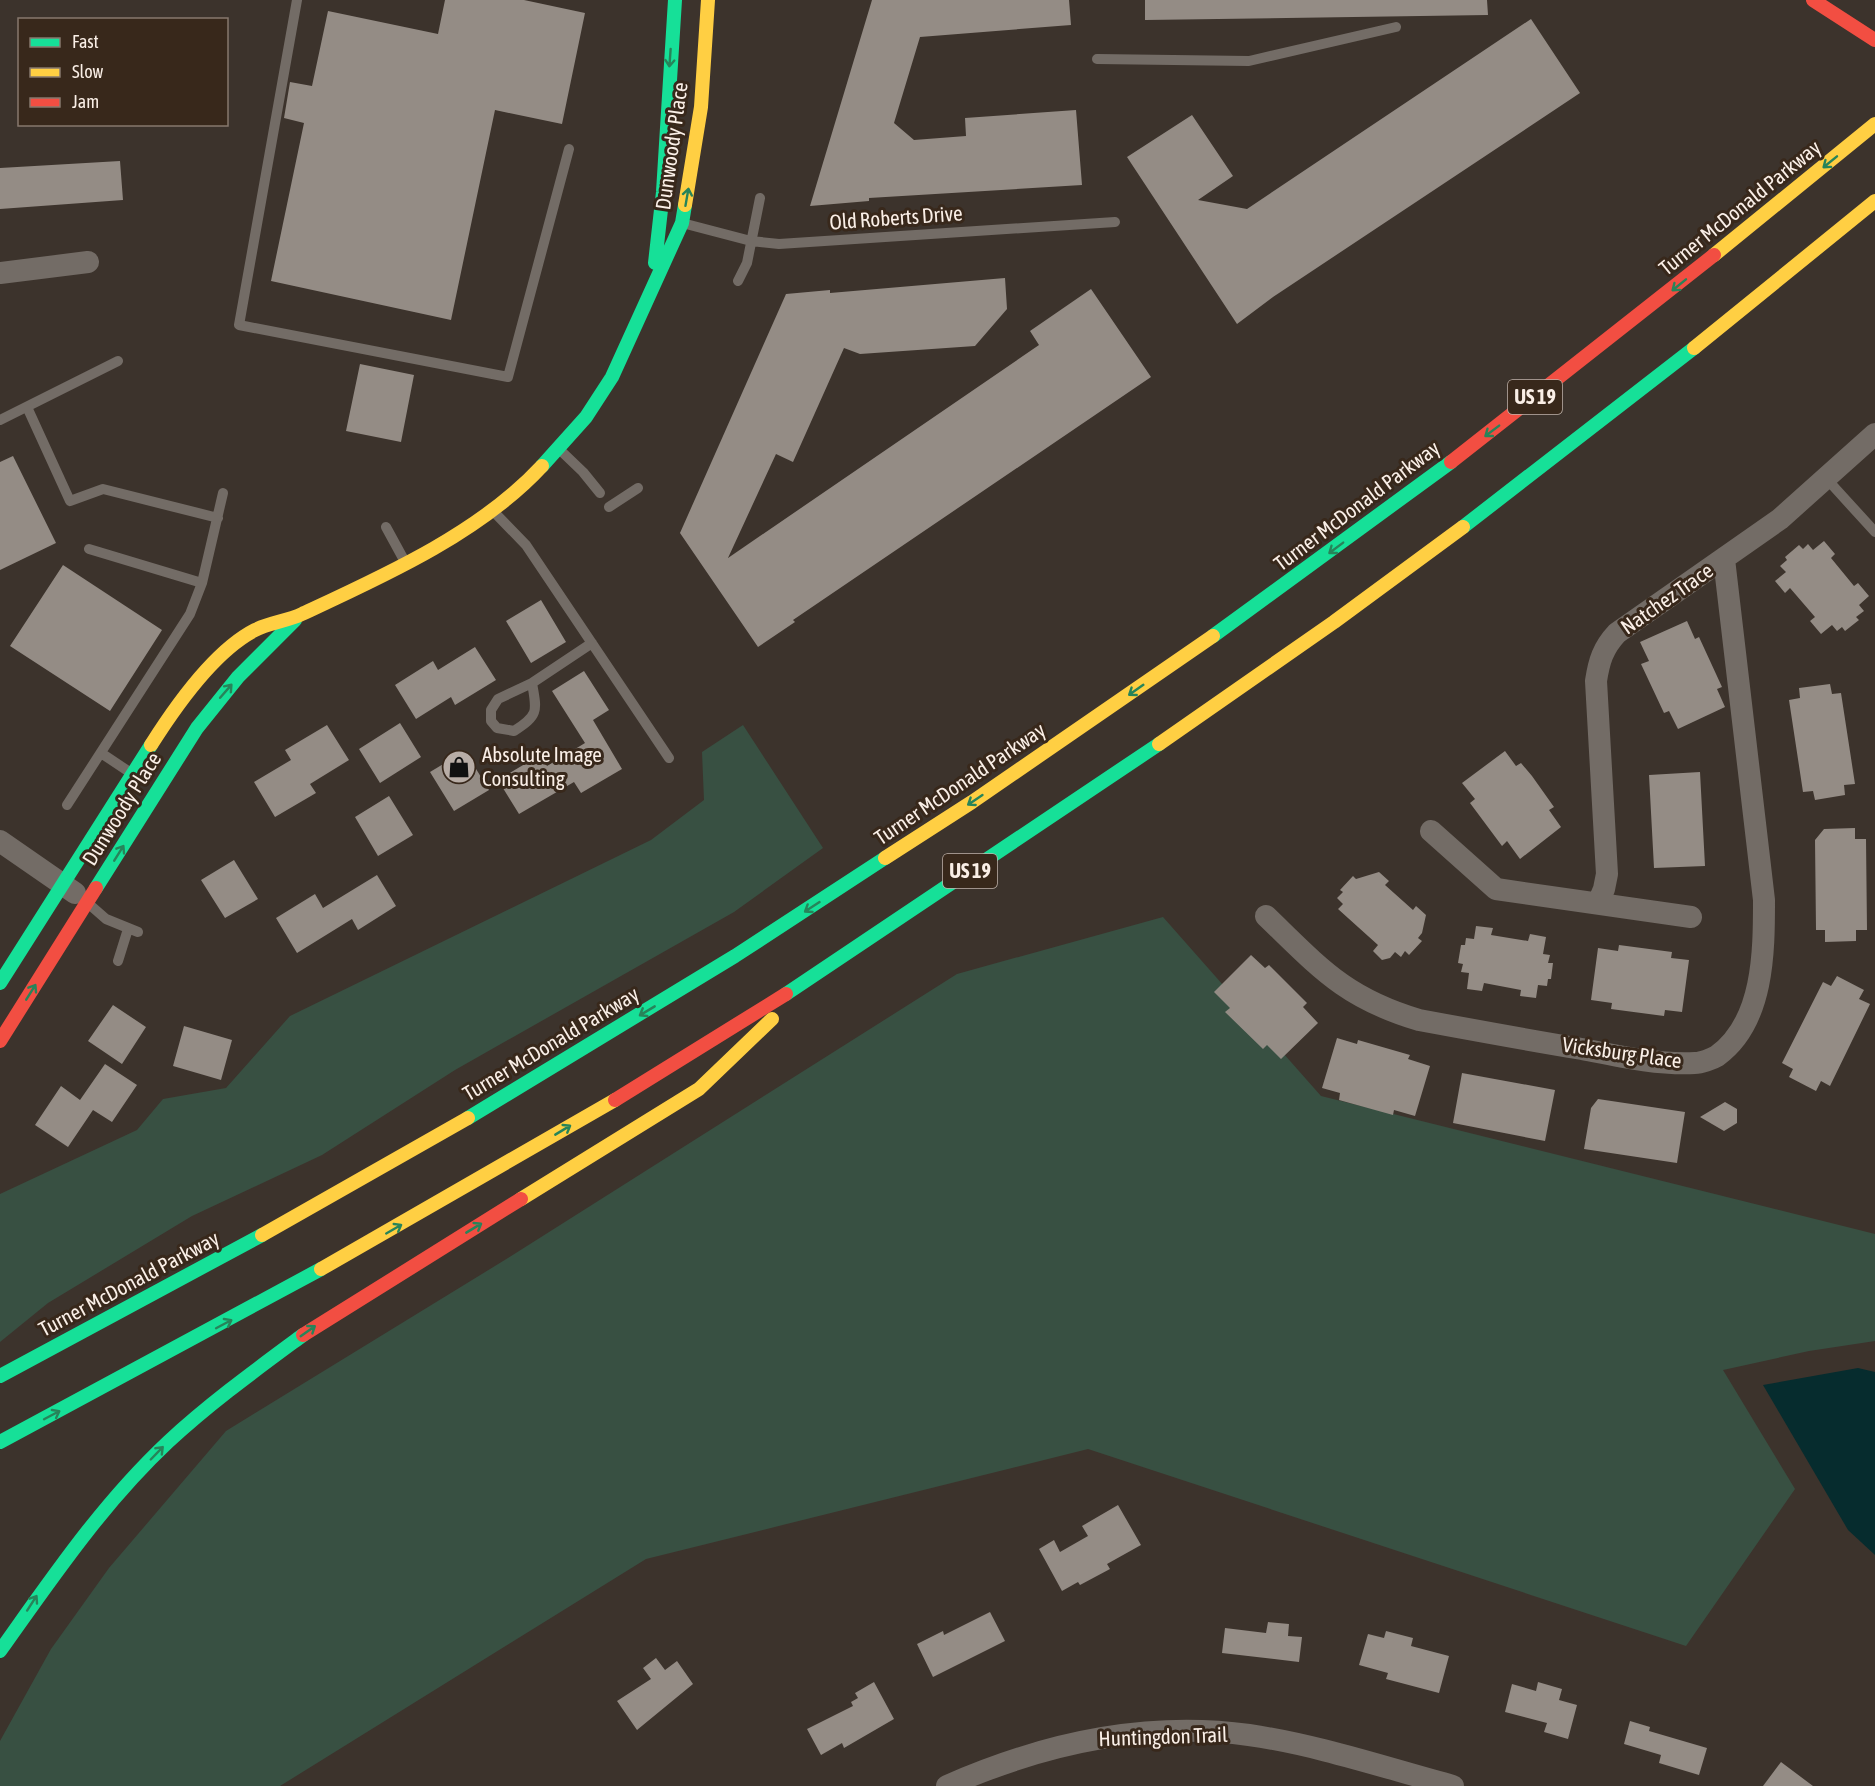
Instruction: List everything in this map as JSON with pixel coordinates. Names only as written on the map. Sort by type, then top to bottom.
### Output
[{"type":"main road","name":"Dunwoody Place","points":[[651,291],[663,192],[675,0]]},
{"type":"main road","name":"Dunwoody Place","points":[[0,983],[179,702],[217,660],[255,630],[300,615],[448,541],[493,511],[526,483],[586,417],[612,377],[682,223],[701,107],[708,0]]},
{"type":"main road","points":[[1813,0],[1831,14],[1875,40]]},
{"type":"main road","name":"Turner McDonald Parkway","points":[[0,1376],[304,1213],[491,1104],[679,991],[959,811],[1184,657],[1368,524],[1674,289],[1875,124]]},
{"type":"main road","name":"US 19","points":[[0,1442],[233,1319],[411,1219],[617,1098],[830,965],[1174,735],[1411,565],[1702,342],[1875,201]]},
{"type":"main road","name":"Dunwoody Place","points":[[0,1041],[217,701],[300,615]]},
{"type":"main road","points":[[0,1652],[78,1540],[166,1444],[214,1401],[314,1327],[699,1089],[830,965]]},
{"type":"street","points":[[0,273],[88,262]]},
{"type":"street","name":"Natchez Trace","points":[[1598,903],[1607,874],[1596,681],[1599,659],[1607,644],[1617,633],[1780,519],[1824,477],[1875,434]]},
{"type":"street","name":"Vicksburg Place","points":[[1266,916],[1332,980],[1385,1010],[1419,1020],[1632,1058],[1696,1063],[1715,1057],[1736,1039],[1748,1019],[1756,990],[1764,939],[1764,900],[1724,559]]},
{"type":"street","points":[[1431,831],[1496,889],[1690,917]]},
{"type":"street","points":[[0,840],[87,903]]},
{"type":"street","name":"Huntingdon Trail","points":[[947,1786],[1046,1748],[1130,1735],[1195,1731],[1249,1735],[1307,1747],[1453,1786]]},
{"type":"lane","points":[[297,0],[239,325],[508,377],[569,149]]},
{"type":"lane","points":[[1097,59],[1249,61],[1396,27]]},
{"type":"lane","points":[[738,281],[747,263],[760,198]]},
{"type":"lane","name":"Old Roberts Drive","points":[[682,223],[751,241],[808,243],[1115,222]]},
{"type":"lane","points":[[0,420],[118,361]]},
{"type":"lane","points":[[27,406],[70,501],[103,489],[218,518]]},
{"type":"lane","points":[[559,449],[583,472],[600,494]]},
{"type":"lane","points":[[1824,477],[1875,532]]},
{"type":"lane","points":[[609,507],[638,488]]},
{"type":"lane","points":[[67,805],[182,629],[202,583],[223,493]]},
{"type":"lane","points":[[493,511],[526,545],[669,758]]},
{"type":"lane","points":[[386,526],[406,563]]},
{"type":"lane","points":[[89,549],[202,583]]},
{"type":"lane","points":[[532,683],[536,708],[532,720],[514,731],[497,728],[490,721],[491,710],[498,699],[532,683],[592,643]]},
{"type":"lane","points":[[101,753],[132,774]]},
{"type":"lane","points":[[87,903],[106,919],[133,931],[118,961]]},
{"type":"green space","points":[[743,725],[823,848],[734,912],[455,1070],[322,1155],[192,1216],[48,1303],[0,1342],[0,1194],[137,1130],[163,1099],[226,1088],[290,1016],[651,840],[704,800],[702,752]]},
{"type":"green space","points":[[1163,917],[1321,1096],[1875,1234],[1875,1341],[1809,1351],[1723,1370],[1795,1489],[1686,1646],[1088,1449],[646,1559],[280,1786],[0,1786],[0,1741],[51,1649],[109,1568],[226,1431],[508,1258],[957,974]]},
{"type":"water","points":[[1858,1368],[1875,1372],[1875,1555],[1848,1530],[1763,1385]]},
{"type":"building","points":[[445,0],[524,0],[585,13],[562,124],[495,110],[451,320],[271,281],[304,123],[284,118],[290,82],[312,86],[328,11],[438,34]]},
{"type":"building","points":[[872,0],[1069,0],[1071,25],[920,37],[894,123],[914,140],[966,136],[965,118],[1076,110],[1082,185],[869,198],[869,201],[810,206]]},
{"type":"building","points":[[1145,0],[1487,0],[1488,15],[1145,20]]},
{"type":"building","points":[[1531,19],[1580,93],[1273,297],[1237,324],[1127,157],[1192,115],[1233,176],[1198,200],[1247,209]]},
{"type":"building","points":[[120,161],[123,200],[0,209],[0,168]]},
{"type":"building","points":[[1005,278],[1007,309],[975,346],[860,354],[844,348],[793,462],[776,454],[728,558],[1039,345],[1030,331],[1091,289],[1151,377],[793,620],[795,622],[758,647],[680,533],[786,294],[830,290],[830,293]]},
{"type":"building","points":[[360,364],[414,375],[401,442],[346,431]]},
{"type":"building","points":[[13,456],[56,543],[0,570],[0,462]]},
{"type":"building","points":[[1824,541],[1835,554],[1831,558],[1854,586],[1858,583],[1869,596],[1859,605],[1864,611],[1856,617],[1859,620],[1845,631],[1842,627],[1837,631],[1832,625],[1821,634],[1810,621],[1815,617],[1790,588],[1785,593],[1775,581],[1786,572],[1780,566],[1787,560],[1785,557],[1799,545],[1803,549],[1808,544],[1813,550]]},
{"type":"building","points":[[63,565],[162,630],[110,711],[10,646]]},
{"type":"building","points":[[541,600],[566,642],[531,663],[506,621]]},
{"type":"building","points":[[1687,621],[1695,639],[1699,637],[1722,687],[1717,689],[1725,707],[1678,729],[1669,711],[1664,713],[1641,664],[1649,661],[1640,642]]},
{"type":"building","points":[[475,647],[496,680],[455,705],[451,697],[416,719],[395,685],[433,661],[438,670]]},
{"type":"building","points":[[584,671],[609,710],[593,720],[622,769],[581,793],[574,782],[519,814],[498,780],[540,755],[547,766],[585,743],[552,691]]},
{"type":"building","points":[[1830,684],[1832,694],[1841,693],[1855,784],[1844,785],[1845,795],[1815,800],[1813,791],[1803,792],[1789,700],[1800,698],[1799,688]]},
{"type":"building","points":[[400,723],[421,757],[380,783],[359,749]]},
{"type":"building","points":[[327,725],[349,760],[310,784],[316,793],[275,817],[254,782],[291,760],[285,750]]},
{"type":"building","points":[[465,751],[489,790],[454,811],[430,772]]},
{"type":"building","points":[[1505,751],[1516,766],[1521,763],[1532,776],[1554,807],[1549,810],[1561,827],[1520,859],[1507,841],[1502,846],[1470,803],[1475,799],[1462,783]]},
{"type":"building","points":[[1700,772],[1705,866],[1654,868],[1649,775]]},
{"type":"building","points":[[389,796],[413,835],[378,856],[355,817]]},
{"type":"building","points":[[1855,828],[1855,839],[1866,839],[1867,930],[1856,930],[1856,941],[1825,942],[1825,930],[1816,930],[1815,840],[1824,829]]},
{"type":"building","points":[[234,860],[258,899],[225,918],[201,880]]},
{"type":"building","points":[[1379,872],[1389,881],[1385,885],[1413,910],[1416,906],[1426,915],[1422,933],[1418,938],[1422,941],[1409,955],[1405,951],[1401,957],[1395,952],[1390,958],[1382,960],[1373,951],[1378,945],[1338,909],[1343,904],[1337,898],[1343,892],[1340,890],[1353,876],[1356,879]]},
{"type":"building","points":[[377,875],[396,906],[358,930],[352,919],[297,953],[276,918],[315,894],[323,908]]},
{"type":"building","points":[[1476,926],[1493,928],[1491,935],[1528,941],[1530,934],[1546,937],[1543,954],[1550,955],[1548,963],[1553,963],[1551,979],[1548,979],[1547,986],[1538,985],[1536,998],[1520,996],[1521,990],[1484,983],[1482,991],[1467,989],[1469,973],[1461,972],[1463,964],[1458,963],[1461,945],[1465,945],[1466,938],[1474,939]]},
{"type":"building","points":[[1619,945],[1672,952],[1671,958],[1689,960],[1682,1012],[1665,1010],[1664,1016],[1626,1011],[1611,1009],[1612,1003],[1591,1000],[1598,948],[1618,951]]},
{"type":"building","points":[[1251,955],[1265,968],[1269,965],[1307,1003],[1303,1007],[1318,1023],[1281,1059],[1267,1045],[1263,1049],[1225,1012],[1230,1008],[1214,992]]},
{"type":"building","points":[[1837,976],[1864,990],[1859,999],[1870,1004],[1830,1086],[1821,1081],[1816,1091],[1789,1077],[1793,1069],[1782,1063],[1823,982],[1831,986]]},
{"type":"building","points":[[113,1005],[146,1027],[122,1064],[88,1041]]},
{"type":"building","points":[[184,1026],[232,1040],[221,1080],[173,1066]]},
{"type":"building","points":[[1337,1038],[1357,1044],[1358,1040],[1410,1055],[1408,1059],[1430,1066],[1415,1116],[1394,1110],[1393,1115],[1339,1100],[1340,1093],[1322,1088]]},
{"type":"building","points":[[105,1064],[137,1085],[112,1122],[93,1110],[68,1147],[35,1125],[61,1086],[80,1100]]},
{"type":"building","points":[[1462,1073],[1555,1090],[1545,1141],[1453,1123]]},
{"type":"building","points":[[1598,1099],[1685,1112],[1677,1163],[1584,1149],[1591,1108]]},
{"type":"building","points":[[1725,1102],[1737,1109],[1737,1123],[1724,1131],[1700,1117]]},
{"type":"building","points":[[1118,1505],[1141,1545],[1107,1564],[1110,1569],[1080,1585],[1078,1582],[1062,1591],[1039,1549],[1054,1540],[1060,1552],[1088,1536],[1082,1526]]},
{"type":"building","points":[[990,1612],[1005,1641],[933,1677],[917,1644],[943,1631],[944,1635]]},
{"type":"building","points":[[1268,1622],[1289,1624],[1288,1636],[1302,1637],[1299,1662],[1222,1653],[1225,1628],[1266,1633]]},
{"type":"building","points":[[1386,1631],[1413,1638],[1411,1646],[1449,1656],[1439,1693],[1386,1679],[1388,1673],[1359,1665],[1368,1634],[1384,1638]]},
{"type":"building","points":[[656,1658],[665,1670],[677,1661],[693,1684],[637,1730],[617,1701],[651,1679],[643,1668]]},
{"type":"building","points":[[874,1682],[894,1719],[844,1748],[842,1743],[821,1755],[807,1729],[853,1706],[851,1702],[858,1698],[855,1693]]},
{"type":"building","points":[[1538,1682],[1562,1689],[1559,1700],[1577,1705],[1568,1739],[1544,1732],[1547,1723],[1505,1712],[1512,1684],[1536,1691]]},
{"type":"building","points":[[1630,1721],[1650,1727],[1649,1731],[1707,1748],[1699,1775],[1659,1763],[1661,1755],[1624,1744]]},
{"type":"building","points":[[1781,1762],[1813,1786],[1763,1786]]},
{"type":"traffic: fast","points":[[655,263],[663,192],[675,0]]},
{"type":"traffic: fast","points":[[542,466],[586,417],[612,377],[682,223],[685,205]]},
{"type":"traffic: fast","points":[[1463,527],[1694,348]]},
{"type":"traffic: fast","points":[[1213,636],[1451,462]]},
{"type":"traffic: fast","points":[[96,888],[197,728],[238,677],[295,620]]},
{"type":"traffic: fast","points":[[786,994],[1159,744]]},
{"type":"traffic: fast","points":[[0,983],[151,745]]},
{"type":"traffic: fast","points":[[468,1118],[735,956],[885,858]]},
{"type":"traffic: fast","points":[[0,1376],[262,1235]]},
{"type":"traffic: fast","points":[[0,1442],[321,1269]]},
{"type":"traffic: fast","points":[[0,1651],[79,1542],[144,1466],[200,1414],[303,1335]]},
{"type":"traffic: slow","points":[[685,205],[701,107],[708,0]]},
{"type":"traffic: slow","points":[[1714,255],[1875,124]]},
{"type":"traffic: slow","points":[[1694,348],[1875,201]]},
{"type":"traffic: slow","points":[[151,745],[197,681],[225,651],[240,639],[255,630],[296,616],[333,599],[430,551],[490,512],[542,466]]},
{"type":"traffic: slow","points":[[1159,744],[1334,622],[1463,527]]},
{"type":"traffic: slow","points":[[885,858],[972,802],[1213,636]]},
{"type":"traffic: slow","points":[[521,1199],[699,1089],[772,1019]]},
{"type":"traffic: slow","points":[[321,1269],[615,1100]]},
{"type":"traffic: slow","points":[[262,1235],[468,1118]]},
{"type":"traffic: jam","points":[[1813,0],[1875,40]]},
{"type":"traffic: jam","points":[[1451,462],[1714,255]]},
{"type":"traffic: jam","points":[[0,1041],[96,888]]},
{"type":"traffic: jam","points":[[615,1100],[786,994]]},
{"type":"traffic: jam","points":[[303,1335],[521,1199]]},
{"type":"place","name":"Absolute Image Consulting","points":[[459,767]]}]
